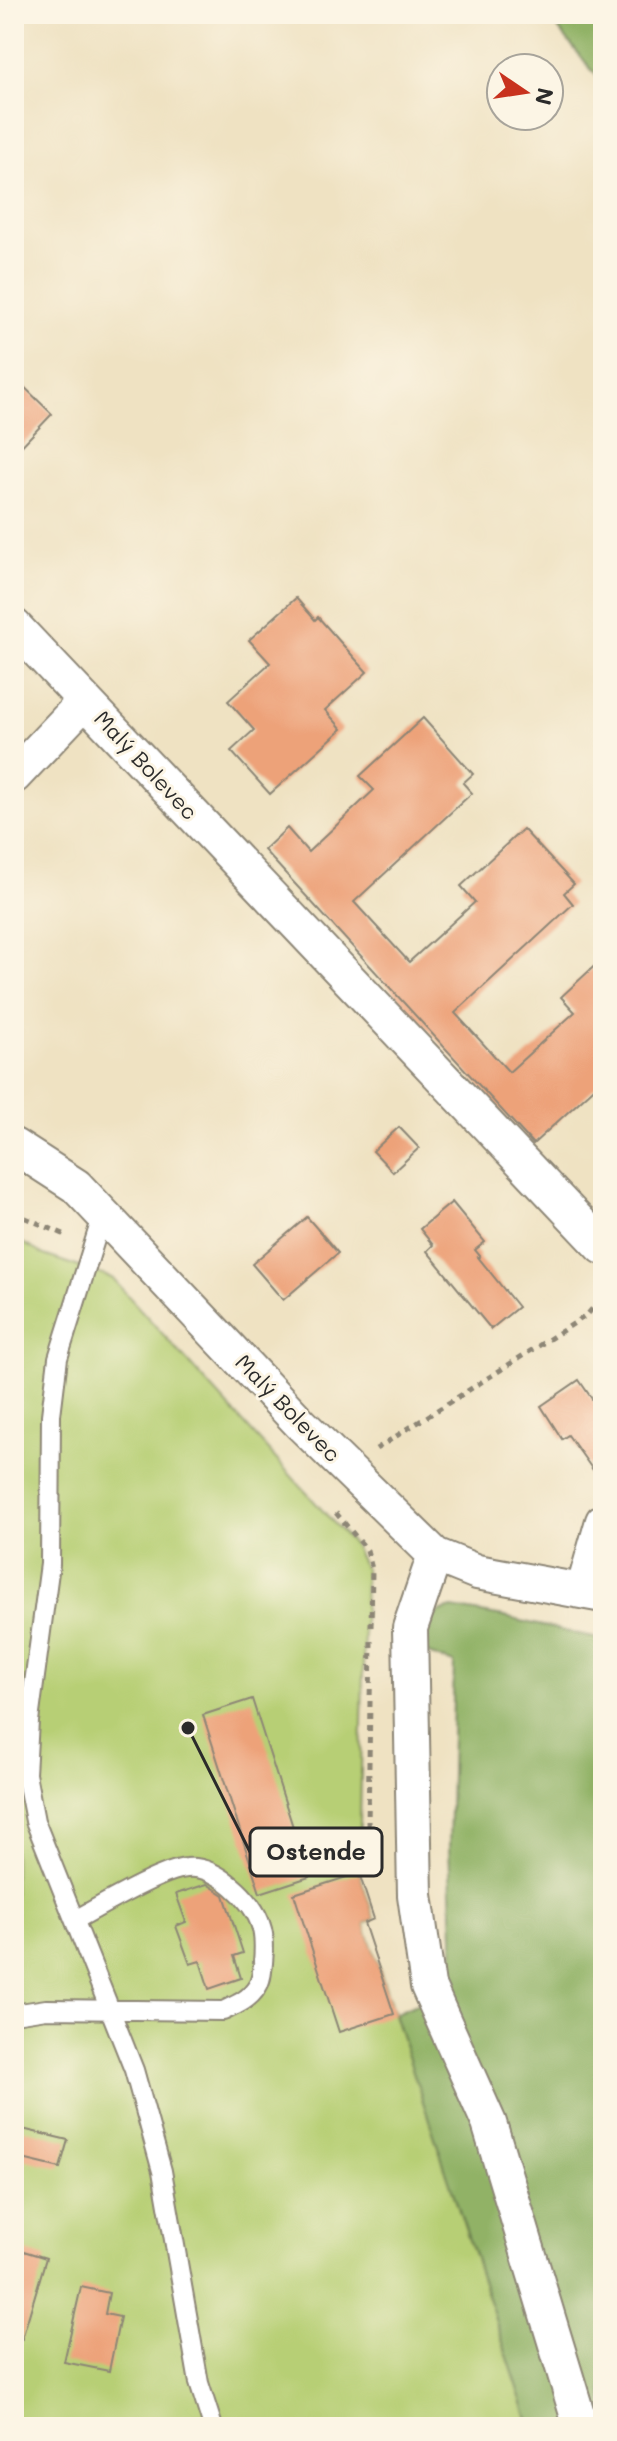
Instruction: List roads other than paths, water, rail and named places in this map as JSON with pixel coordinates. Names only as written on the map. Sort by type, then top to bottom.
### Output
[{"type":"street","name":"Malý Bolevec","points":[[14,626],[603,1247]]},
{"type":"street","name":"Malý Bolevec","points":[[14,776],[85,701]]},
{"type":"street","name":"Malý Bolevec","points":[[14,1146],[76,1186],[346,1468],[435,1555],[477,1572],[593,1593]]},
{"type":"street","points":[[593,1593],[603,1521]]},
{"type":"street","points":[[435,1555],[410,1628],[415,1895],[428,1986],[489,2123],[581,2427]]},
{"type":"lane","points":[[103,1214],[58,1358],[51,1415],[50,1564],[21,1744],[35,1821],[134,2070],[162,2171],[199,2383],[213,2427]]},
{"type":"lane","points":[[14,2014],[46,2009],[223,2011],[246,2000],[259,1984],[264,1951],[262,1926],[253,1908],[237,1890],[216,1875],[199,1868],[169,1873],[75,1920]]},
{"type":"place","name":"Ostende","points":[[188,1728]]}]
